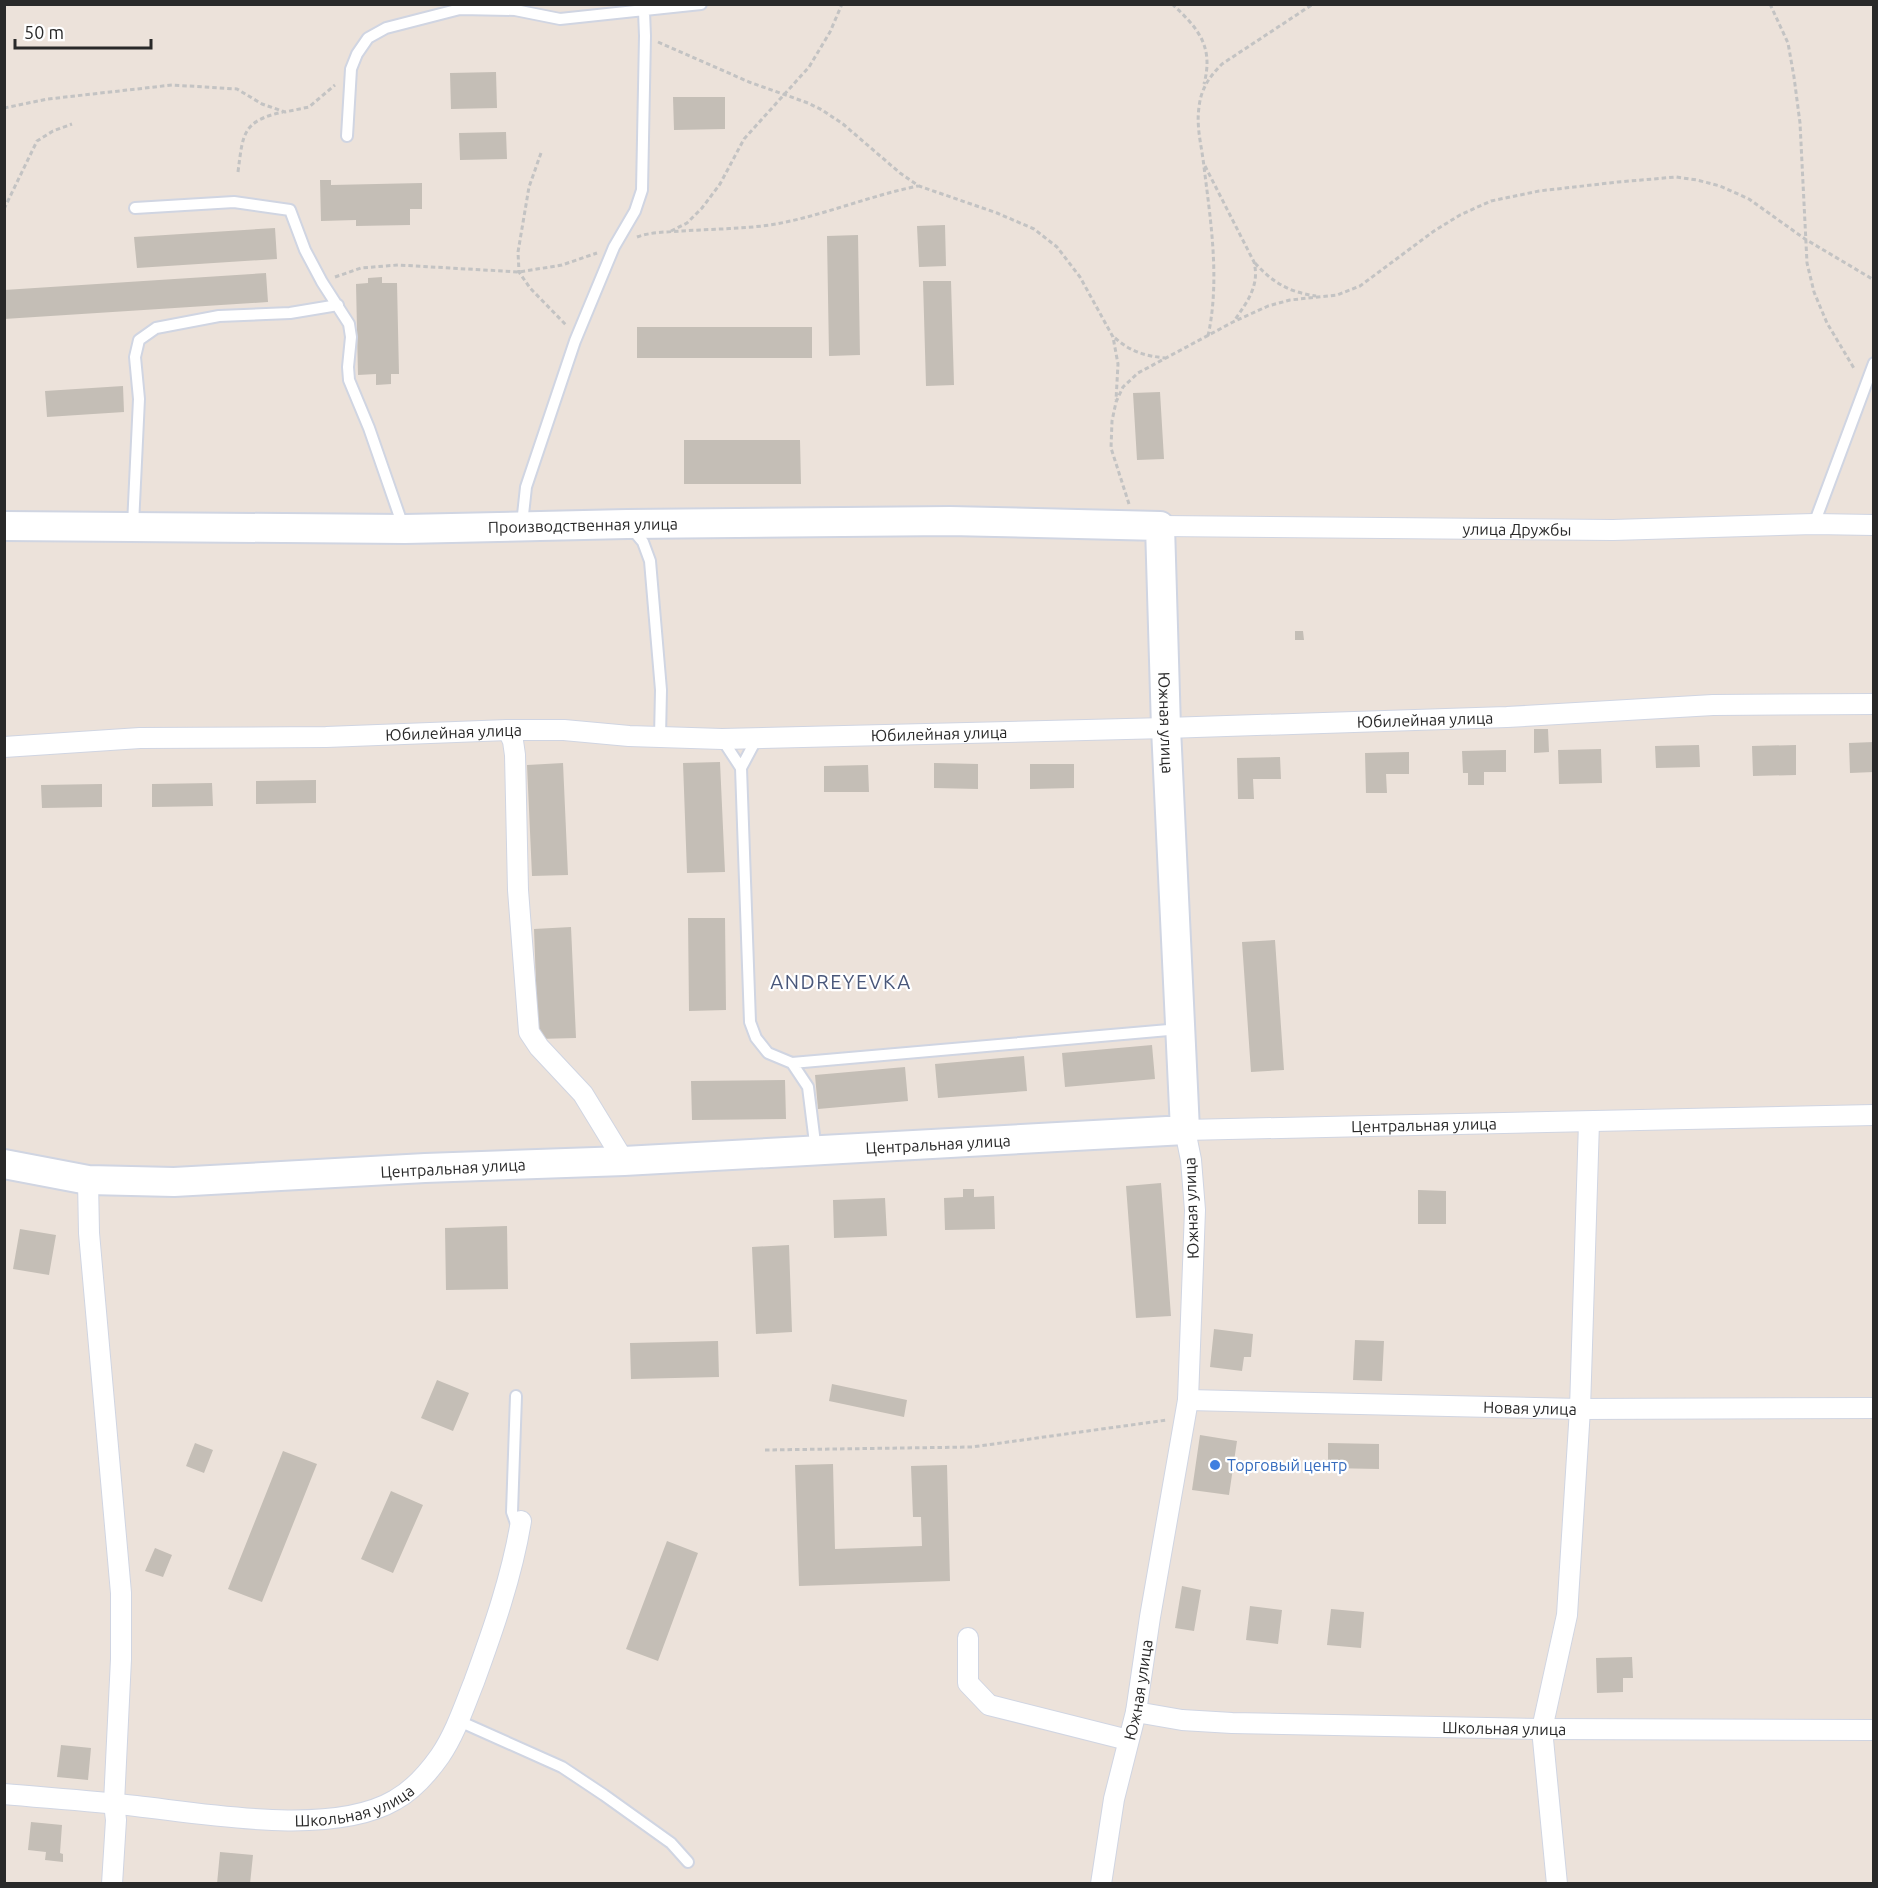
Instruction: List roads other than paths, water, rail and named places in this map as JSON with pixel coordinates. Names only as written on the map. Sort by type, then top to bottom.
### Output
[{"type":"street","name":"Производственная улица","points":[[4,526],[405,529],[950,521],[1148,526]]},
{"type":"street","name":"улица Дружбы","points":[[1148,526],[1613,530],[1814,524],[1874,525]]},
{"type":"street","name":"Южная улица","points":[[1101,1884],[1114,1798],[1136,1712],[1186,1409],[1195,1210],[1191,1160],[1185,1130],[1166,728],[1148,526]]},
{"type":"street","name":"Юбилейная улица","points":[[4,747],[140,738],[326,737],[508,730],[564,730],[660,738],[722,739],[1507,717],[1713,705],[1874,704]]},
{"type":"street","points":[[508,730],[513,741],[515,755],[518,890],[528,1032],[583,1094],[624,1161]]},
{"type":"street","name":"Центральная улица","points":[[4,1164],[88,1180],[174,1182],[425,1168],[624,1161],[1185,1130],[1874,1115]]},
{"type":"street","points":[[1557,1884],[1542,1729],[1568,1615],[1580,1409],[1589,1122]]},
{"type":"street","points":[[88,1180],[89,1233],[121,1593],[121,1659],[112,1884]]},
{"type":"street","name":"Новая улица","points":[[1186,1409],[1874,1408]]},
{"type":"street","name":"Школьная улица","points":[[4,1794],[301,1821],[337,1818],[374,1810],[395,1800],[413,1788],[425,1776],[441,1755],[459,1721],[493,1630],[520,1527]]},
{"type":"street","points":[[968,1638],[968,1683],[988,1705],[1128,1740]]},
{"type":"street","name":"Школьная улица","points":[[1136,1712],[1182,1720],[1232,1723],[1542,1729],[1874,1730]]},
{"type":"lane","points":[[347,136],[351,69],[357,54],[368,38],[386,28],[460,9],[515,10],[560,19],[701,4]]},
{"type":"lane","points":[[522,528],[526,487],[575,341],[614,247],[635,211],[642,190],[644,10]]},
{"type":"lane","points":[[135,208],[234,202],[290,210],[305,250],[349,324],[351,337],[349,380],[369,428],[405,529]]},
{"type":"lane","points":[[133,528],[139,399],[135,357],[139,340],[156,328],[219,316],[290,313],[338,305]]},
{"type":"lane","points":[[1814,524],[1874,363]]},
{"type":"lane","points":[[627,524],[643,542],[650,561],[661,690],[660,738]]},
{"type":"lane","points":[[757,738],[741,768],[750,1022],[756,1038],[768,1053],[792,1064],[1180,1029]]},
{"type":"lane","points":[[722,739],[741,768]]},
{"type":"lane","points":[[792,1064],[808,1087],[816,1151]]},
{"type":"lane","points":[[516,1396],[512,1512],[520,1527]]},
{"type":"lane","points":[[459,1721],[562,1767],[671,1843],[688,1862]]},
{"type":"place","name":"Торговый центр","points":[[1215,1465]]},
{"type":"district","name":"ANDREYEVKA","points":[[841,981]]}]
